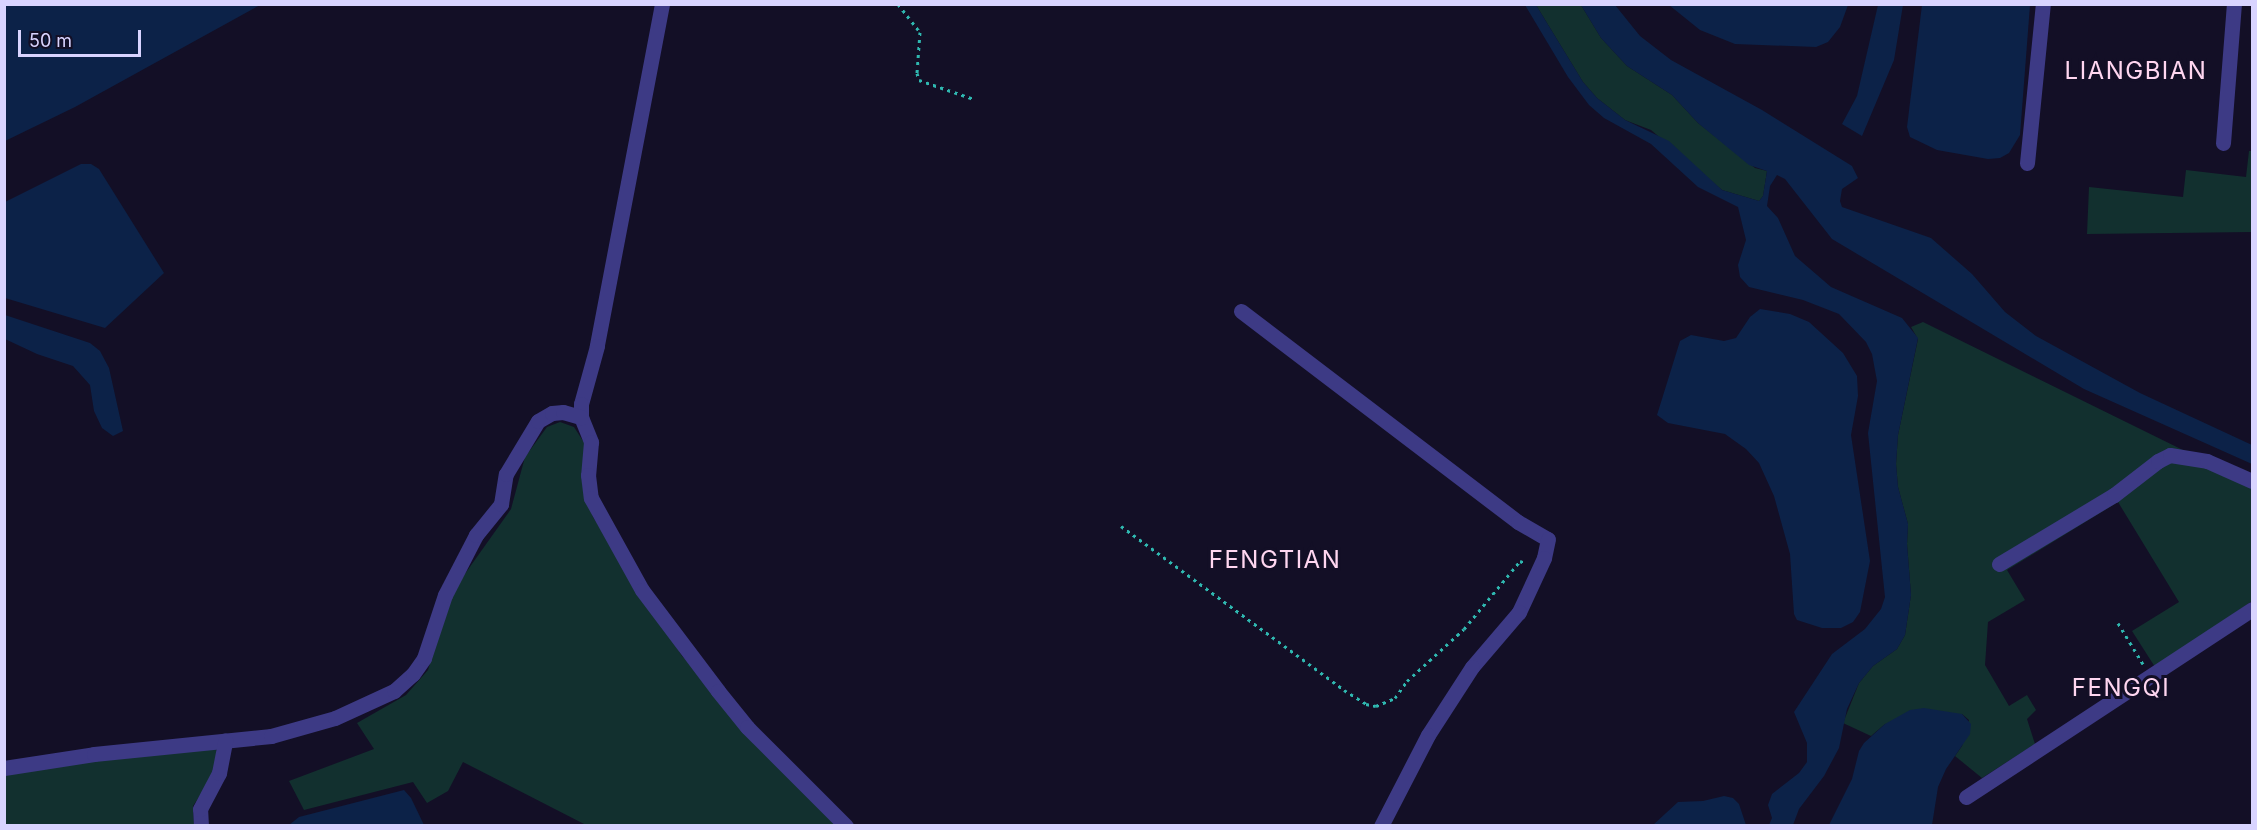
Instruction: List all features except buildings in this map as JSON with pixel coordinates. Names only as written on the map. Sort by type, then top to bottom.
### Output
[{"type":"street","points":[[662,4],[597,346],[580,404],[580,417],[591,442],[588,475],[591,498],[642,590],[747,727],[846,825]]},
{"type":"street","points":[[2027,163],[2043,4]]},
{"type":"street","points":[[2223,143],[2234,4]]},
{"type":"street","points":[[1241,312],[1518,522],[1548,540],[1538,571],[1519,612],[1472,668],[1428,735],[1381,825]]},
{"type":"street","points":[[4,768],[94,754],[271,736],[335,718],[394,691],[413,674],[424,658],[445,595],[476,535],[501,504],[506,474],[538,421],[552,413],[562,411],[580,417]]},
{"type":"street","points":[[2000,564],[2114,495],[2158,461],[2170,455],[2207,461],[2253,480]]},
{"type":"street","points":[[1966,797],[2253,609]]},
{"type":"street","points":[[201,825],[200,809],[219,773],[225,741]]},
{"type":"path","points":[[898,4],[920,32],[917,73],[919,80],[974,99]]},
{"type":"path","points":[[1121,526],[1351,694],[1376,706],[1395,699],[1407,681],[1464,629],[1520,561],[1538,571]]},
{"type":"path","points":[[2118,623],[2150,676]]},
{"type":"green space","points":[[1536,5],[1581,5],[1601,38],[1627,66],[1672,95],[1698,123],[1755,168],[1767,171],[1763,196],[1759,201],[1722,190],[1651,130],[1625,120],[1597,98],[1583,82]]},
{"type":"green space","points":[[2249,151],[2252,151],[2252,232],[2087,234],[2089,187],[2183,197],[2186,170],[2246,177]]},
{"type":"green space","points":[[1923,322],[2252,484],[2252,601],[2155,667],[2132,631],[2179,602],[2118,502],[2007,570],[2025,600],[1988,622],[1985,665],[2009,706],[2027,695],[2036,710],[2027,719],[2035,744],[1982,778],[1955,756],[1962,746],[1969,720],[1962,714],[1885,724],[1871,736],[1843,723],[1859,683],[1873,666],[1897,649],[1905,635],[1911,595],[1907,544],[1908,524],[1898,487],[1896,464],[1898,435],[1918,339],[1911,327]]},
{"type":"green space","points":[[560,422],[574,427],[585,444],[584,489],[593,517],[682,656],[840,825],[586,825],[463,762],[448,791],[427,803],[413,782],[304,810],[289,781],[374,749],[357,723],[406,695],[428,670],[452,592],[511,509],[525,457],[547,427]]},
{"type":"green space","points":[[216,747],[218,767],[193,806],[194,825],[5,826],[5,774],[54,764]]},
{"type":"water","points":[[4,5],[260,5],[75,107],[5,141]]},
{"type":"water","points":[[1525,5],[1536,5],[1583,82],[1597,98],[1625,120],[1669,141],[1722,190],[1759,201],[1763,196],[1767,171],[1749,165],[1698,123],[1672,95],[1627,66],[1601,38],[1581,5],[1615,5],[1640,36],[1671,60],[1762,110],[1852,166],[1858,178],[1842,189],[1840,201],[1842,207],[1931,238],[1972,274],[2005,312],[2036,336],[2140,393],[2252,445],[2252,464],[2084,389],[1832,239],[1785,179],[1777,175],[1770,186],[1767,206],[1778,218],[1795,256],[1831,287],[1902,318],[1918,338],[1898,435],[1896,464],[1898,487],[1908,524],[1907,544],[1911,595],[1905,635],[1897,649],[1873,666],[1859,683],[1847,709],[1839,748],[1824,776],[1799,809],[1793,825],[1769,825],[1772,818],[1768,805],[1772,794],[1799,773],[1807,762],[1807,743],[1794,712],[1832,654],[1865,629],[1881,609],[1885,597],[1868,433],[1877,381],[1872,354],[1866,342],[1839,314],[1803,300],[1749,287],[1740,277],[1738,265],[1746,240],[1738,207],[1698,187],[1651,144],[1604,118],[1589,105],[1568,77]]},
{"type":"water","points":[[1669,5],[1848,5],[1840,27],[1828,42],[1816,47],[1735,44],[1700,30]]},
{"type":"water","points":[[1878,5],[1903,5],[1894,60],[1862,136],[1842,124],[1857,96]]},
{"type":"water","points":[[1922,5],[2030,5],[2020,135],[2009,153],[2000,158],[1988,159],[1937,150],[1910,137],[1907,127]]},
{"type":"water","points":[[81,164],[91,164],[99,169],[164,273],[105,328],[5,298],[5,202]]},
{"type":"water","points":[[1760,309],[1790,314],[1809,322],[1843,353],[1857,376],[1858,396],[1851,435],[1870,561],[1860,612],[1853,622],[1841,628],[1822,628],[1797,620],[1794,614],[1790,554],[1774,496],[1759,463],[1746,449],[1725,434],[1668,423],[1657,415],[1680,341],[1691,335],[1724,341],[1736,338],[1750,317]]},
{"type":"water","points":[[5,315],[90,343],[100,351],[109,368],[123,431],[113,436],[102,428],[94,411],[90,385],[73,366],[37,354],[5,339]]},
{"type":"water","points":[[1924,708],[1962,714],[1971,724],[1970,734],[1946,769],[1938,787],[1932,825],[1829,825],[1852,779],[1859,751],[1864,743],[1885,724],[1910,710]]},
{"type":"water","points":[[404,790],[411,798],[424,825],[289,825],[299,817]]},
{"type":"water","points":[[1724,796],[1733,798],[1739,804],[1746,825],[1653,825],[1678,802],[1703,801]]},
{"type":"district","name":"LIANGBIAN","points":[[2136,71]]},
{"type":"district","name":"FENGTIAN","points":[[1275,560]]},
{"type":"district","name":"FENGQI","points":[[2121,688]]}]
